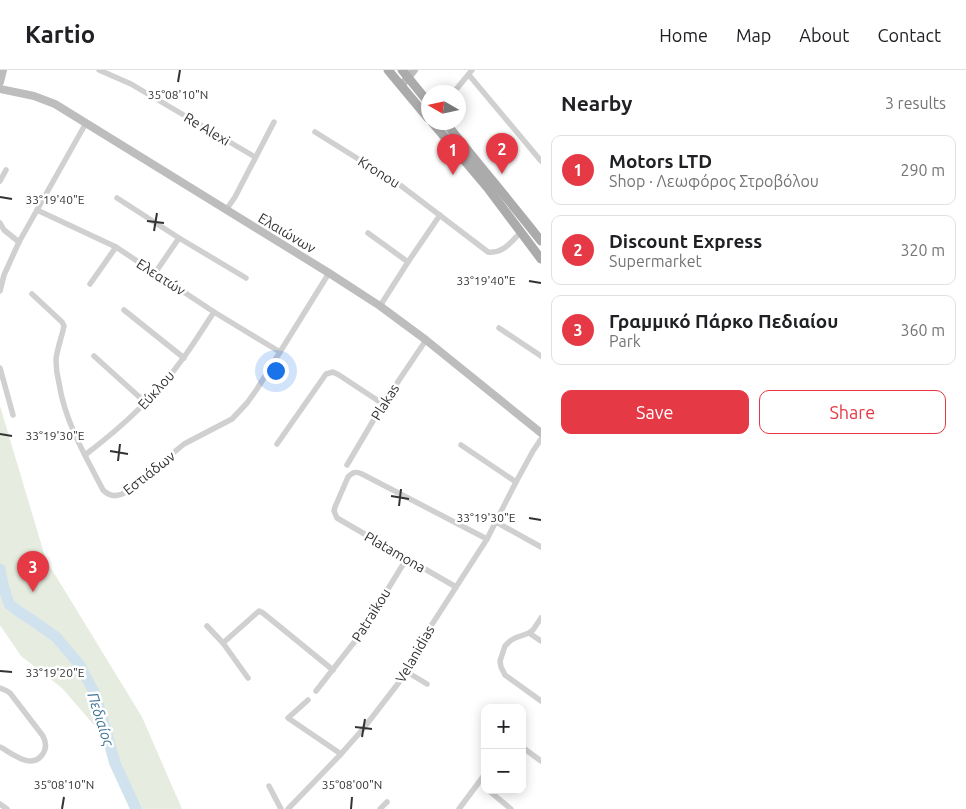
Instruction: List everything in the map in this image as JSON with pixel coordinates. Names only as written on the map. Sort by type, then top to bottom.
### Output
[{"type":"main road","points":[[0,82],[3,70]]},
{"type":"main road","points":[[388,70],[421,110]]},
{"type":"main road","points":[[402,70],[421,94]]},
{"type":"main road","points":[[401,86],[414,70]]},
{"type":"main road","name":"Ελαιώνων","points":[[0,89],[23,93],[55,104],[329,273],[380,306],[426,340],[541,433]]},
{"type":"main road","points":[[439,130],[487,187],[541,259]]},
{"type":"main road","points":[[451,130],[541,242]]},
{"type":"street","name":"Re Alexi","points":[[99,70],[132,84],[255,157]]},
{"type":"street","points":[[460,85],[470,72],[540,159]]},
{"type":"street","points":[[226,210],[235,197],[274,122]]},
{"type":"street","points":[[0,291],[4,274],[19,242],[86,123]]},
{"type":"street","name":"Kronou","points":[[315,132],[400,185],[488,252],[502,250],[521,232]]},
{"type":"street","points":[[0,181],[6,170]]},
{"type":"street","points":[[117,198],[246,278]]},
{"type":"street","name":"Ελεατών","points":[[37,210],[116,247],[214,312],[280,352]]},
{"type":"street","points":[[380,306],[440,215]]},
{"type":"street","points":[[0,223],[4,230],[19,242]]},
{"type":"street","points":[[368,233],[408,262]]},
{"type":"street","points":[[155,273],[179,238]]},
{"type":"street","points":[[90,284],[116,247]]},
{"type":"street","name":"Εστιάδων","points":[[32,294],[64,326],[57,352],[56,368],[66,414],[73,432],[106,493],[114,496],[123,494],[184,444],[232,419],[247,403],[329,273]]},
{"type":"street","points":[[124,310],[184,358]]},
{"type":"street","name":"Εύκλου","points":[[85,455],[127,422],[146,402],[184,358],[214,312]]},
{"type":"street","points":[[499,328],[541,356]]},
{"type":"street","name":"Plakas","points":[[347,465],[383,404],[426,340]]},
{"type":"street","points":[[94,356],[146,402]]},
{"type":"street","points":[[0,368],[13,415]]},
{"type":"street","points":[[277,444],[326,374],[333,372],[339,375],[383,404]]},
{"type":"street","name":"Velanidias","points":[[288,809],[363,729],[407,672],[420,643],[487,539],[533,450],[541,439]]},
{"type":"street","points":[[461,445],[516,482]]},
{"type":"street","name":"Platamona","points":[[456,587],[335,515],[336,502],[348,476],[355,472],[362,474],[487,539]]},
{"type":"street","points":[[496,522],[540,544]]},
{"type":"street","name":"Patraikou","points":[[316,691],[359,636],[407,558]]},
{"type":"street","points":[[223,643],[259,611],[333,670]]},
{"type":"street","points":[[541,618],[533,630],[515,638],[505,646],[500,661],[505,675],[541,701]]},
{"type":"street","points":[[207,626],[223,643],[248,678]]},
{"type":"street","points":[[529,633],[541,641]]},
{"type":"street","points":[[407,672],[427,684]]},
{"type":"street","points":[[0,688],[7,690],[43,736],[46,744],[41,756],[36,760],[30,761],[21,759],[0,747]]},
{"type":"street","points":[[308,700],[288,718],[341,754]]},
{"type":"street","points":[[525,749],[541,762]]},
{"type":"street","points":[[459,809],[481,779]]},
{"type":"street","points":[[268,786],[281,809]]},
{"type":"street","points":[[493,794],[511,809]]},
{"type":"street","points":[[380,809],[386,802]]},
{"type":"street","points":[[0,804],[7,809]]},
{"type":"shaded area","points":[[0,406],[46,560],[142,717],[182,809],[130,809],[109,764],[101,733],[62,688],[21,656],[0,625]]},
{"type":"waterway","name":"Πεδιαίος","points":[[0,569],[9,604],[56,637],[79,664],[95,694],[115,763],[136,809]]},
{"type":"place","name":"Discount Express","points":[[502,174]]},
{"type":"place","name":"Motors LTD","points":[[453,175]]},
{"type":"place","name":"Γραμμικό Πάρκο Πεδιαίου","points":[[33,592]]}]
